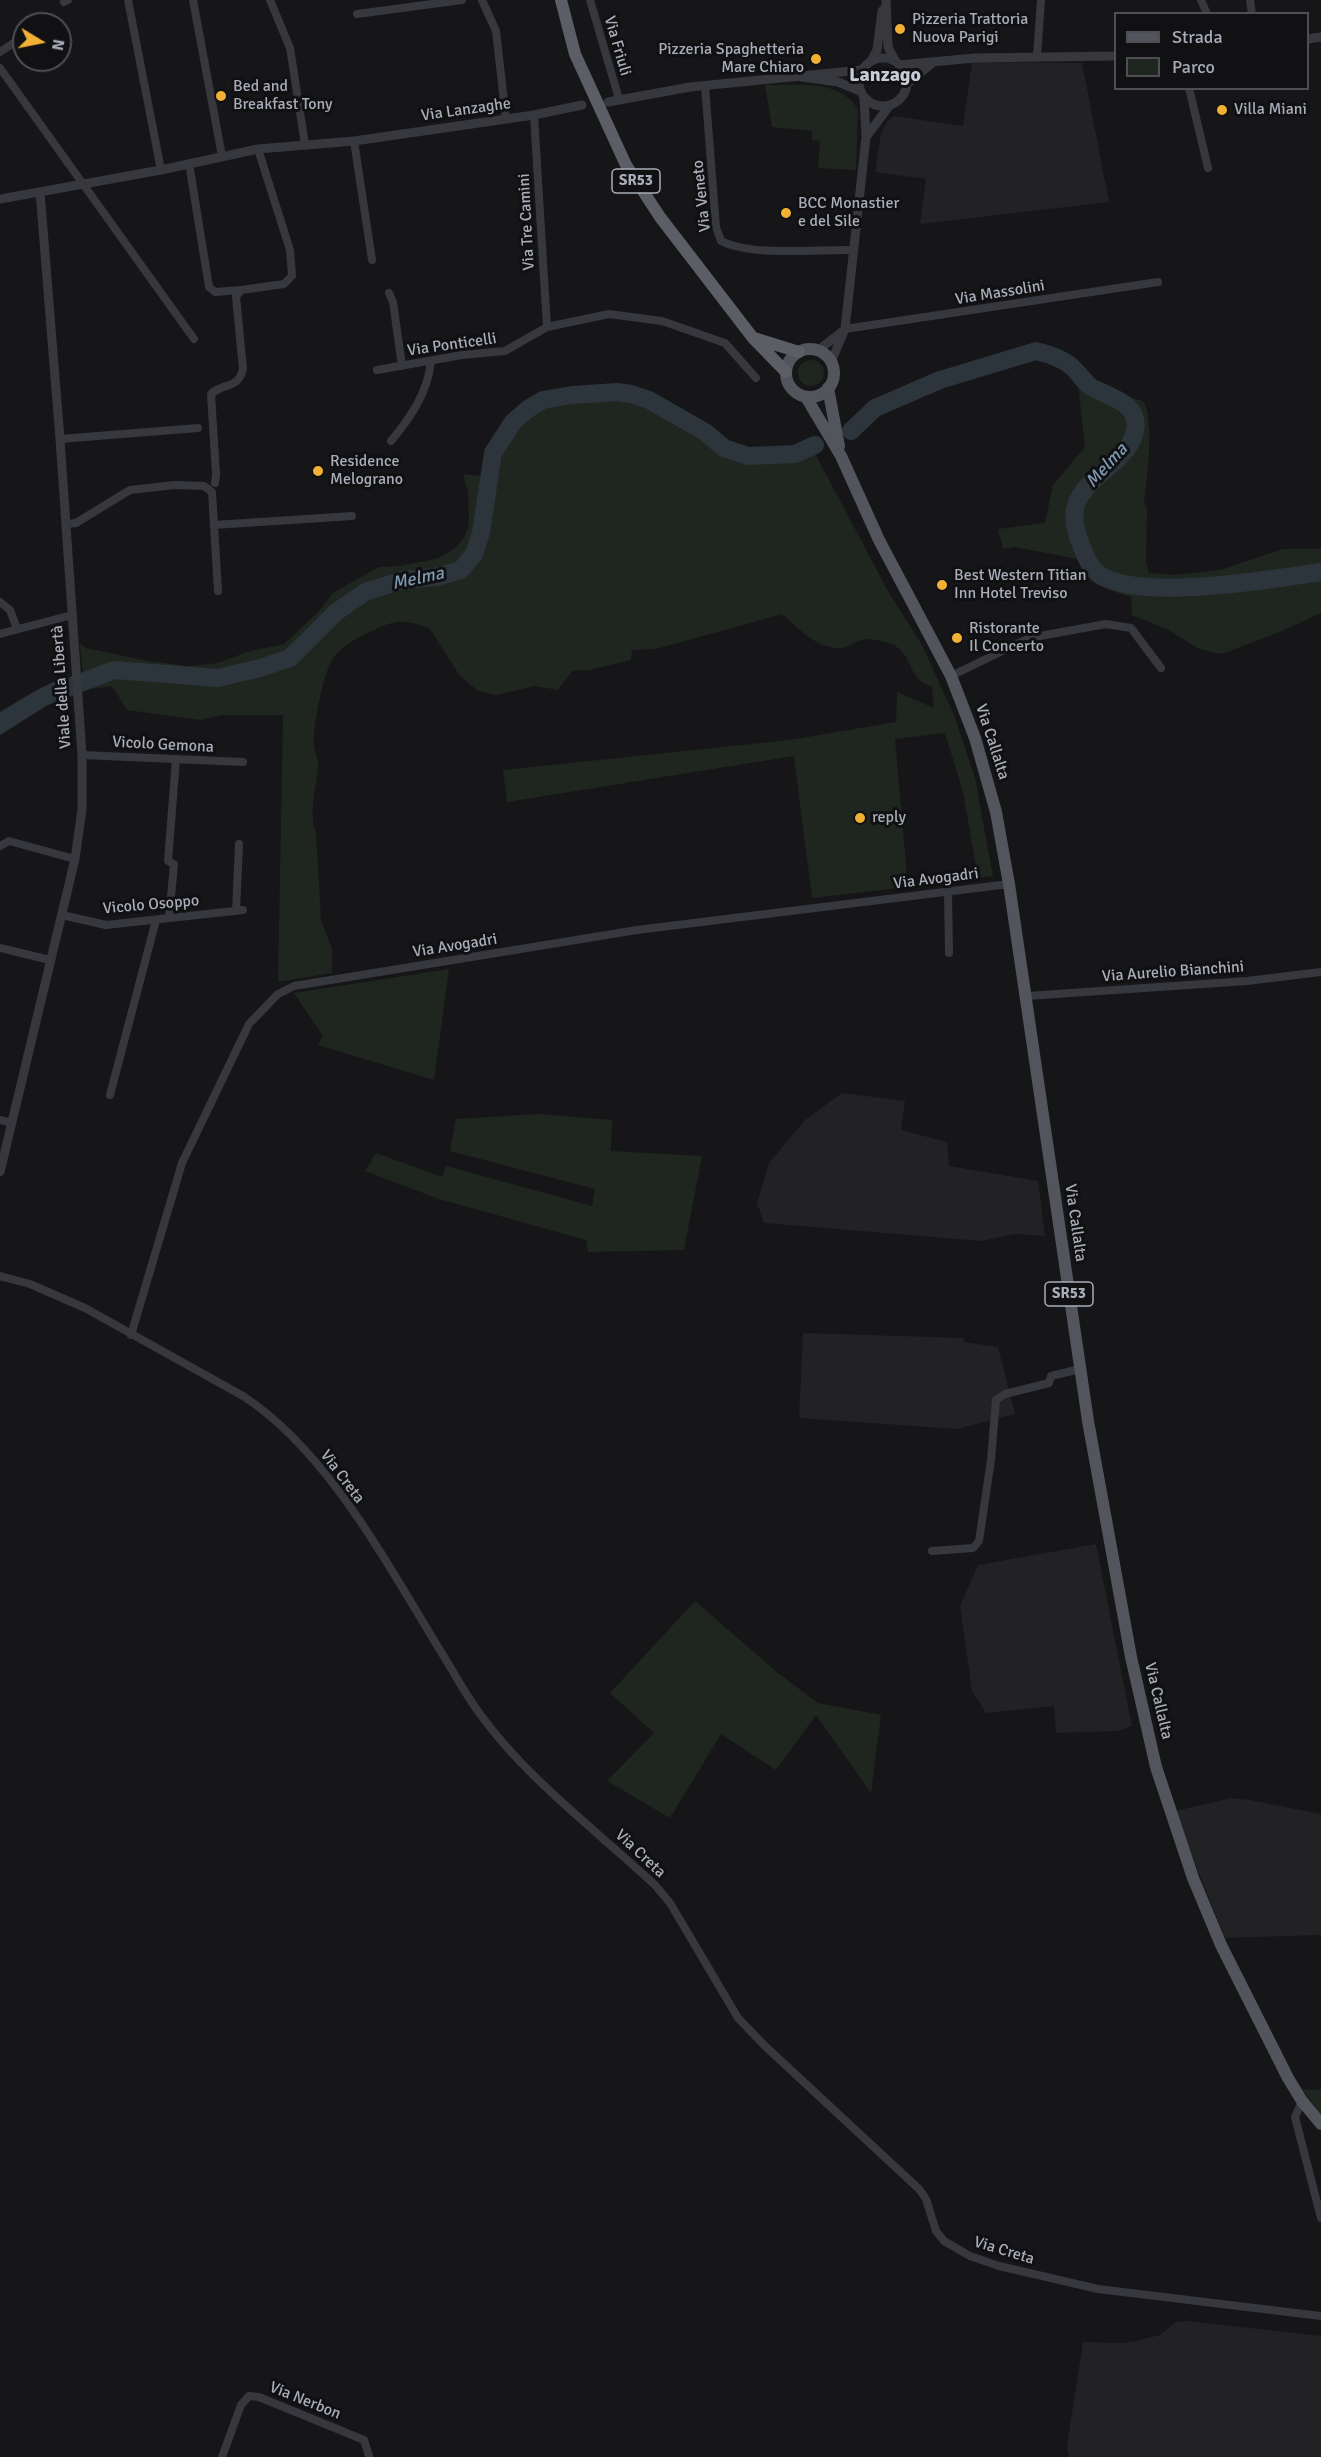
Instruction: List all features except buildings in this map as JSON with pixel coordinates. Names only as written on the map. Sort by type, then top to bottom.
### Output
[{"type":"highway","name":"SR53","points":[[561,0],[575,54],[626,165],[660,217],[753,338],[786,372]]},
{"type":"highway","points":[[753,338],[799,352]]},
{"type":"main road","points":[[817,351],[831,362],[834,372],[828,388],[821,395],[806,397],[797,394],[791,388],[786,372],[790,359],[799,352],[817,351]]},
{"type":"main road","name":"Via Callalta","points":[[828,388],[842,456]]},
{"type":"main road","name":"Via Callalta","points":[[806,397],[842,456],[879,540],[951,676],[978,748],[996,812],[1009,884],[1080,1369],[1131,1657],[1156,1767],[1193,1878],[1221,1945],[1302,2101],[1321,2124]]},
{"type":"street","points":[[128,0],[161,170]]},
{"type":"street","points":[[193,0],[222,156]]},
{"type":"street","points":[[270,0],[290,48],[305,144]]},
{"type":"street","points":[[357,14],[462,0]]},
{"type":"street","points":[[482,0],[499,45],[506,119]]},
{"type":"street","name":"Via Friuli","points":[[590,0],[619,99]]},
{"type":"street","points":[[1037,57],[1041,0]]},
{"type":"street","points":[[831,362],[845,329],[866,137],[859,80],[862,70],[871,62],[877,50],[882,11],[886,3]]},
{"type":"street","points":[[886,3],[888,47],[905,74],[907,84]]},
{"type":"street","points":[[871,62],[884,58],[898,64],[1037,57],[1114,56]]},
{"type":"street","points":[[866,137],[890,105],[902,97],[907,84],[917,73],[936,61]]},
{"type":"street","points":[[0,68],[194,339]]},
{"type":"street","points":[[608,102],[705,86],[862,70]]},
{"type":"street","points":[[802,77],[838,82],[862,94],[876,105],[890,105]]},
{"type":"street","name":"Via Veneto","points":[[705,86],[716,226],[721,241],[730,245],[768,249],[853,250]]},
{"type":"street","points":[[1189,90],[1208,168]]},
{"type":"street","name":"Via Lanzaghe","points":[[0,199],[161,170],[258,149],[354,141],[534,115],[582,105]]},
{"type":"street","name":"Via Tre Camini","points":[[534,115],[547,327]]},
{"type":"street","points":[[354,141],[372,260]]},
{"type":"street","points":[[189,163],[208,287],[215,292],[284,284],[292,276],[290,250],[258,149]]},
{"type":"street","name":"Viale della Libertà","points":[[0,1172],[75,859],[82,809],[79,704],[40,192]]},
{"type":"street","name":"Via Massolini","points":[[845,329],[1158,282]]},
{"type":"street","points":[[215,483],[211,394],[234,384],[243,373],[236,297],[241,290]]},
{"type":"street","points":[[389,293],[393,302],[402,366]]},
{"type":"street","name":"Via Ponticelli","points":[[377,370],[505,351],[547,327],[609,315],[662,321],[725,343],[756,378]]},
{"type":"street","points":[[817,351],[845,329]]},
{"type":"street","points":[[391,441],[418,405],[427,383],[431,361]]},
{"type":"street","points":[[60,439],[198,428]]},
{"type":"street","points":[[66,524],[76,523],[130,490],[175,485],[204,486],[212,492],[218,591]]},
{"type":"street","points":[[214,525],[352,516]]},
{"type":"street","points":[[0,602],[10,610],[17,629]]},
{"type":"street","points":[[0,634],[72,615]]},
{"type":"street","points":[[951,676],[1029,638],[1106,624],[1131,628],[1161,668]]},
{"type":"street","name":"Vicolo Gemona","points":[[82,755],[243,762]]},
{"type":"street","points":[[170,918],[174,864],[168,861],[176,759]]},
{"type":"street","points":[[0,846],[9,841],[75,859]]},
{"type":"street","name":"Vicolo Osoppo","points":[[62,915],[106,925],[240,910],[239,844]]},
{"type":"street","name":"Via Avogadri","points":[[131,1335],[182,1163],[249,1024],[278,994],[294,986],[637,930],[1009,884]]},
{"type":"street","points":[[948,892],[949,952]]},
{"type":"street","points":[[110,1095],[156,920]]},
{"type":"street","points":[[0,948],[50,960]]},
{"type":"street","name":"Via Aurelio Bianchini","points":[[1027,996],[1247,981],[1321,972]]},
{"type":"street","points":[[0,1120],[12,1123]]},
{"type":"street","name":"Via Creta","points":[[0,1276],[49,1292],[85,1308],[259,1406],[309,1456],[355,1516],[478,1712],[502,1743],[655,1885],[670,1904],[738,2018],[765,2046],[919,2189],[926,2199],[936,2231],[944,2241],[970,2256],[999,2266],[1098,2289],[1321,2316]]},
{"type":"street","points":[[932,1551],[973,1548],[979,1541],[991,1460],[996,1400],[1005,1394],[1049,1383],[1051,1376],[1080,1369]]},
{"type":"street","points":[[1302,2101],[1295,2117],[1321,2218]]},
{"type":"street","name":"Via Nerbon","points":[[222,2457],[241,2405],[249,2396],[259,2397],[364,2440],[369,2456]]},
{"type":"shaded area","points":[[972,62],[1082,63],[1109,202],[920,224],[926,179],[875,172],[881,133],[887,122],[894,116],[963,126]]},
{"type":"shaded area","points":[[68,675],[69,694],[0,735],[0,712]]},
{"type":"shaded area","points":[[842,1093],[905,1101],[901,1130],[947,1142],[949,1166],[1038,1181],[1045,1236],[1015,1234],[980,1241],[764,1223],[757,1203],[769,1163],[805,1120]]},
{"type":"shaded area","points":[[803,1333],[963,1338],[964,1342],[998,1347],[1015,1414],[957,1429],[799,1418]]},
{"type":"shaded area","points":[[1096,1544],[1132,1726],[1118,1731],[1056,1733],[1054,1706],[986,1713],[972,1691],[960,1606],[978,1565]]},
{"type":"shaded area","points":[[1231,1798],[1321,1814],[1321,1935],[1225,1938],[1176,1811]]},
{"type":"shaded area","points":[[1187,2321],[1321,2336],[1321,2457],[1069,2457],[1067,2446],[1083,2342],[1136,2341],[1160,2335],[1176,2322]]},
{"type":"green space","points":[[765,85],[816,86],[840,92],[850,99],[858,109],[856,170],[818,168],[820,141],[812,140],[812,131],[772,127]]},
{"type":"green space","points":[[811,360],[820,364],[824,373],[820,382],[811,386],[802,382],[798,373],[802,364]]},
{"type":"green space","points":[[1076,365],[1096,387],[1143,401],[1147,409],[1149,450],[1144,502],[1147,510],[1146,562],[1149,573],[1175,575],[1220,570],[1283,549],[1321,549],[1321,613],[1280,632],[1222,654],[1199,649],[1169,630],[1132,615],[1131,597],[1092,580],[1077,559],[1015,547],[1003,549],[998,529],[1045,523],[1053,485],[1085,447]]},
{"type":"green space","points":[[613,389],[645,395],[693,422],[719,441],[740,451],[773,454],[798,449],[796,443],[811,446],[889,593],[921,643],[954,715],[975,778],[993,876],[978,878],[963,792],[945,733],[895,739],[908,887],[812,898],[794,756],[507,802],[503,770],[790,740],[896,722],[897,692],[934,708],[932,687],[919,679],[906,657],[894,645],[869,639],[842,648],[827,646],[806,635],[782,614],[656,649],[632,650],[631,660],[589,670],[572,671],[558,690],[535,686],[497,695],[478,691],[460,676],[430,629],[413,623],[393,623],[360,637],[345,646],[333,658],[319,702],[314,739],[318,765],[313,816],[321,920],[332,949],[332,973],[278,982],[283,715],[222,715],[200,720],[127,710],[112,686],[84,690],[80,644],[86,648],[148,661],[188,666],[218,663],[247,652],[284,644],[318,612],[333,593],[379,567],[400,566],[439,558],[454,549],[464,538],[469,524],[468,492],[463,474],[477,476],[486,472],[494,447],[504,428],[517,414],[531,404],[548,397],[589,390]]},
{"type":"green space","points":[[449,969],[434,1080],[318,1045],[323,1036],[294,993]]},
{"type":"green space","points":[[538,1114],[612,1120],[611,1151],[702,1156],[684,1250],[588,1252],[586,1240],[439,1199],[365,1171],[376,1153],[442,1177],[446,1166],[592,1206],[595,1189],[450,1151],[456,1119]]},
{"type":"green space","points":[[695,1601],[778,1673],[818,1703],[881,1715],[871,1793],[816,1715],[776,1770],[721,1734],[670,1818],[607,1781],[654,1733],[610,1693]]},
{"type":"green space","points":[[1302,2089],[1321,2090],[1321,2115]]},
{"type":"waterway","name":"Melma","points":[[851,431],[875,408],[940,380],[1036,351],[1068,364],[1091,387],[1128,407],[1136,421],[1131,442],[1124,452],[1088,485],[1076,505],[1075,520],[1082,548],[1087,560],[1097,573],[1116,582],[1172,588],[1239,583],[1321,572]]},
{"type":"waterway","name":"Melma","points":[[46,696],[114,670],[218,678],[260,668],[290,658],[335,613],[365,592],[403,580],[436,577],[461,570],[474,554],[481,533],[493,453],[513,422],[543,400],[572,395],[617,392],[631,394],[649,400],[705,432],[724,448],[748,456],[795,454],[815,445]]},
{"type":"place","name":"Pizzeria Trattoria Nuova Parigi","points":[[900,29]]},
{"type":"place","name":"Pizzeria Spaghetteria Mare Chiaro","points":[[816,59]]},
{"type":"place","name":"Bed and Breakfast Tony","points":[[221,96]]},
{"type":"place","name":"Villa Miani","points":[[1222,110]]},
{"type":"place","name":"BCC Monastier e del Sile","points":[[786,213]]},
{"type":"place","name":"Residence Melograno","points":[[318,471]]},
{"type":"place","name":"Best Western Titian Inn Hotel Treviso","points":[[942,585]]},
{"type":"place","name":"Ristorante Il Concerto","points":[[957,638]]},
{"type":"place","name":"reply","points":[[860,818]]},
{"type":"district","name":"Lanzago","points":[[885,76]]}]
